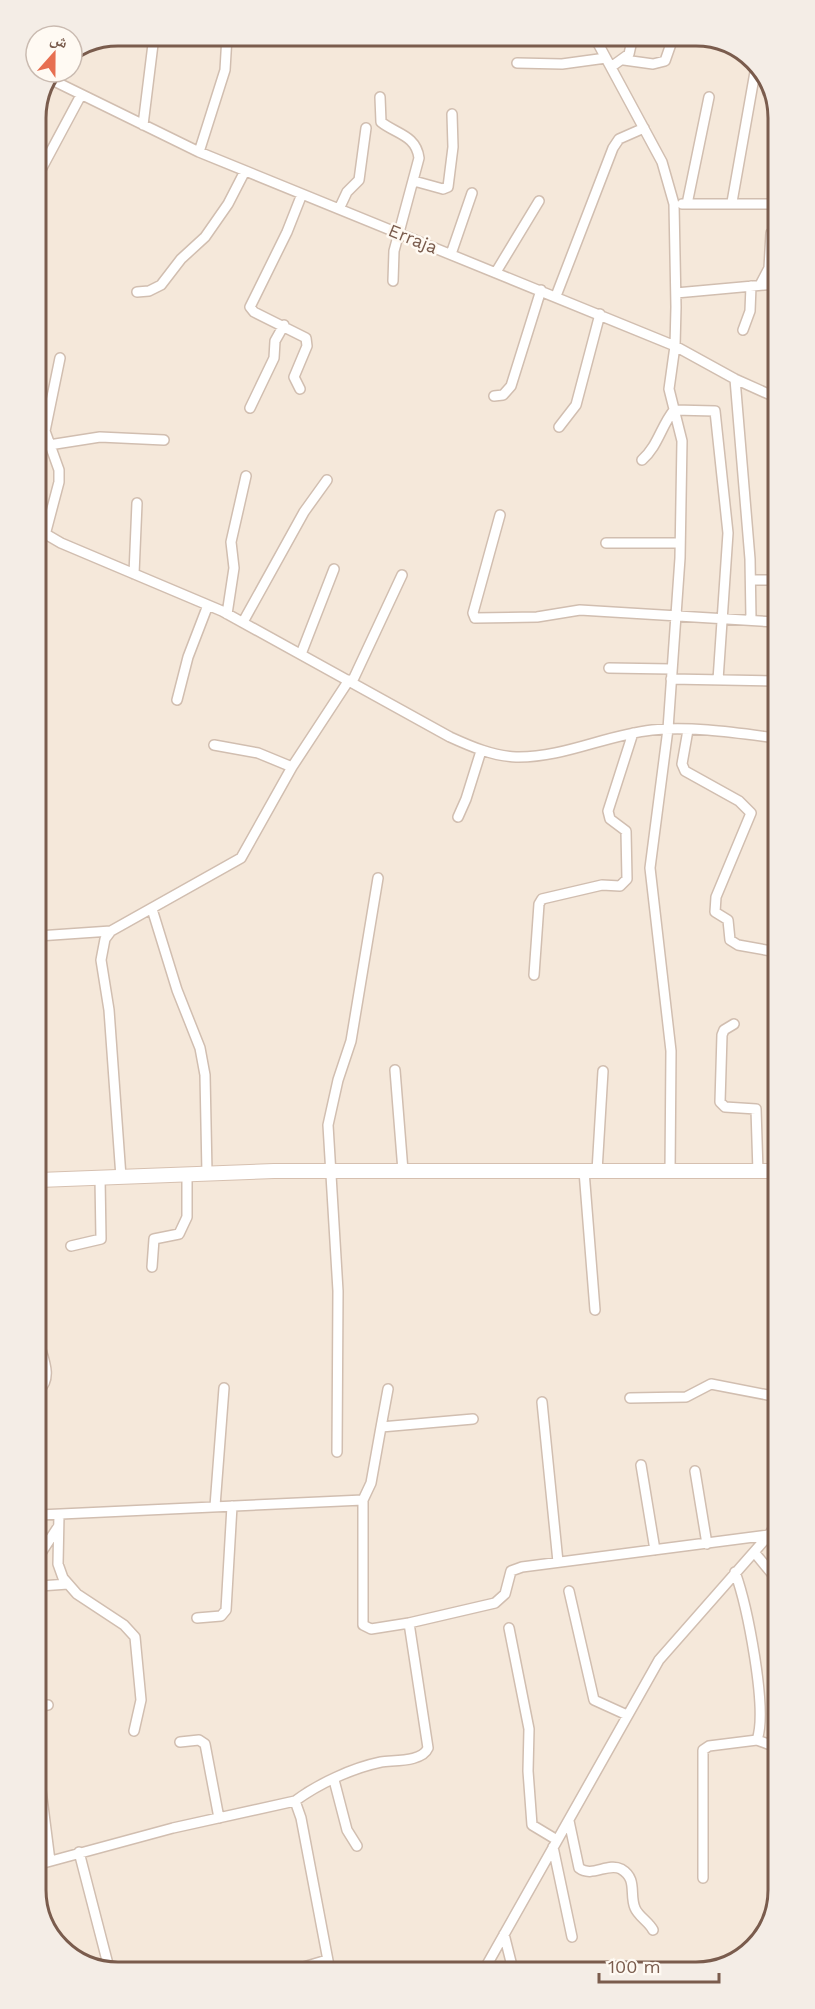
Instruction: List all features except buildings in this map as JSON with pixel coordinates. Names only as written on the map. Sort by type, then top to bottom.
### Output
[{"type":"main road","points":[[46,1180],[328,1171],[768,1172]]},
{"type":"street","points":[[143,125],[153,46]]},
{"type":"street","points":[[200,152],[225,70],[226,46]]},
{"type":"street","points":[[600,47],[662,162],[674,204],[675,346],[669,389],[682,441],[679,543],[668,729],[650,868],[671,1051],[670,1172]]},
{"type":"street","points":[[624,60],[632,47]]},
{"type":"street","points":[[517,63],[562,64],[624,60],[660,64],[665,61],[670,47]]},
{"type":"street","points":[[732,202],[753,75]]},
{"type":"street","name":"Erraja","points":[[60,84],[200,152],[675,346],[735,379],[768,393]]},
{"type":"street","points":[[47,158],[81,95]]},
{"type":"street","points":[[380,97],[381,122],[403,132],[418,152],[414,181],[394,251],[393,281]]},
{"type":"street","points":[[687,204],[709,97]]},
{"type":"street","points":[[414,181],[443,189],[448,187],[453,147],[452,114]]},
{"type":"street","points":[[339,209],[347,192],[358,180],[366,128]]},
{"type":"street","points":[[556,296],[613,148],[619,139],[644,128]]},
{"type":"street","points":[[137,292],[149,291],[161,285],[181,259],[205,237],[228,204],[245,171]]},
{"type":"street","points":[[451,254],[472,193]]},
{"type":"street","points":[[300,389],[294,376],[308,341],[284,324],[254,312],[250,307],[287,232],[302,194]]},
{"type":"street","points":[[496,272],[539,201]]},
{"type":"street","points":[[674,204],[768,204]]},
{"type":"street","points":[[743,330],[755,286],[768,269]]},
{"type":"street","points":[[676,292],[768,285]]},
{"type":"street","points":[[494,396],[503,395],[511,386],[541,290]]},
{"type":"street","points":[[559,427],[576,405],[600,314]]},
{"type":"street","points":[[250,408],[274,358],[275,341],[284,324]]},
{"type":"street","points":[[47,418],[60,358]]},
{"type":"street","points":[[735,379],[748,533],[751,619]]},
{"type":"street","points":[[642,460],[650,453],[660,429],[674,410]]},
{"type":"street","points":[[674,410],[712,410],[716,413],[728,533],[718,680]]},
{"type":"street","points":[[47,437],[59,470],[59,482],[47,516]]},
{"type":"street","points":[[49,445],[100,437],[164,440]]},
{"type":"street","points":[[227,614],[234,568],[231,542],[246,476]]},
{"type":"street","points":[[243,622],[298,522],[327,480]]},
{"type":"street","points":[[134,574],[137,503]]},
{"type":"street","points":[[500,515],[473,612],[475,618],[537,617],[580,610],[768,621]]},
{"type":"street","points":[[728,533],[748,533]]},
{"type":"street","points":[[47,535],[227,614],[450,737],[482,751],[517,757],[536,755],[633,733],[668,729],[768,737]]},
{"type":"street","points":[[606,543],[679,543]]},
{"type":"street","points":[[301,654],[334,569]]},
{"type":"street","points":[[47,935],[111,931],[241,858],[292,767],[351,681],[402,575]]},
{"type":"street","points":[[751,580],[768,580]]},
{"type":"street","points":[[177,700],[189,657],[208,605]]},
{"type":"street","points":[[609,668],[671,669]]},
{"type":"street","points":[[670,679],[768,681]]},
{"type":"street","points":[[688,730],[682,764],[685,771],[739,801],[748,807],[751,813],[716,897],[715,912],[728,920],[730,940],[738,945],[768,950]]},
{"type":"street","points":[[534,975],[538,904],[542,899],[602,885],[620,886],[627,879],[626,831],[610,819],[608,812],[633,733]]},
{"type":"street","points":[[214,745],[258,753],[292,767]]},
{"type":"street","points":[[458,818],[482,751]]},
{"type":"street","points":[[337,1452],[338,1291],[328,1171],[329,1116],[351,1041],[378,878]]},
{"type":"street","points":[[152,909],[177,990],[200,1048],[205,1075],[207,1173]]},
{"type":"street","points":[[111,931],[105,939],[101,960],[109,1010],[121,1177]]},
{"type":"street","points":[[734,1024],[724,1030],[722,1035],[720,1102],[725,1107],[756,1108],[758,1172]]},
{"type":"street","points":[[395,1070],[403,1171]]},
{"type":"street","points":[[595,1310],[590,1171],[603,1071]]},
{"type":"street","points":[[152,1267],[154,1239],[179,1234],[186,1220],[187,1175]]},
{"type":"street","points":[[71,1246],[101,1239],[100,1178]]},
{"type":"street","points":[[630,1398],[686,1396],[711,1384],[768,1395]]},
{"type":"street","points":[[215,1506],[224,1388]]},
{"type":"street","points":[[388,1389],[371,1484],[363,1500],[363,1625],[371,1629],[409,1623],[495,1603],[505,1594],[511,1572],[515,1569],[768,1535]]},
{"type":"street","points":[[542,1402],[558,1562]]},
{"type":"street","points":[[381,1427],[472,1419]]},
{"type":"street","points":[[642,1465],[655,1550]]},
{"type":"street","points":[[695,1471],[707,1544]]},
{"type":"street","points":[[46,1515],[363,1500]]},
{"type":"street","points":[[197,1617],[221,1616],[226,1610],[232,1506]]},
{"type":"street","points":[[59,1515],[60,1572],[77,1594],[124,1625],[135,1637],[141,1700],[134,1731]]},
{"type":"street","points":[[46,1545],[58,1527]]},
{"type":"street","points":[[488,1962],[667,1648],[768,1536]]},
{"type":"street","points":[[754,1552],[768,1569]]},
{"type":"street","points":[[735,1572],[743,1599],[755,1671],[760,1715],[757,1740]]},
{"type":"street","points":[[46,1586],[68,1584]]},
{"type":"street","points":[[569,1591],[594,1700],[627,1715]]},
{"type":"street","points":[[46,1862],[295,1801],[312,1789],[378,1763],[420,1757],[427,1751],[429,1740],[409,1623]]},
{"type":"street","points":[[509,1628],[529,1729],[528,1771],[532,1825],[555,1844],[572,1937]]},
{"type":"street","points":[[180,1742],[199,1740],[205,1744],[219,1818]]},
{"type":"street","points":[[703,1878],[703,1750],[709,1746],[757,1740],[768,1744]]},
{"type":"street","points":[[334,1780],[347,1830],[357,1846]]},
{"type":"street","points":[[295,1801],[301,1818],[327,1960],[320,1962]]},
{"type":"street","points":[[569,1821],[581,1869],[588,1872],[614,1867],[627,1874],[634,1890],[634,1907],[653,1930]]},
{"type":"street","points":[[79,1852],[107,1961]]},
{"type":"street","points":[[504,1934],[511,1962]]},
{"type":"shaded area","points":[[119,46],[701,47],[724,52],[740,61],[751,71],[765,95],[768,119],[768,1890],[765,1914],[756,1930],[740,1948],[720,1959],[706,1962],[114,1962],[95,1959],[75,1948],[59,1930],[50,1914],[46,1890],[47,114],[52,91],[56,84],[84,84],[84,56],[91,52]]}]
